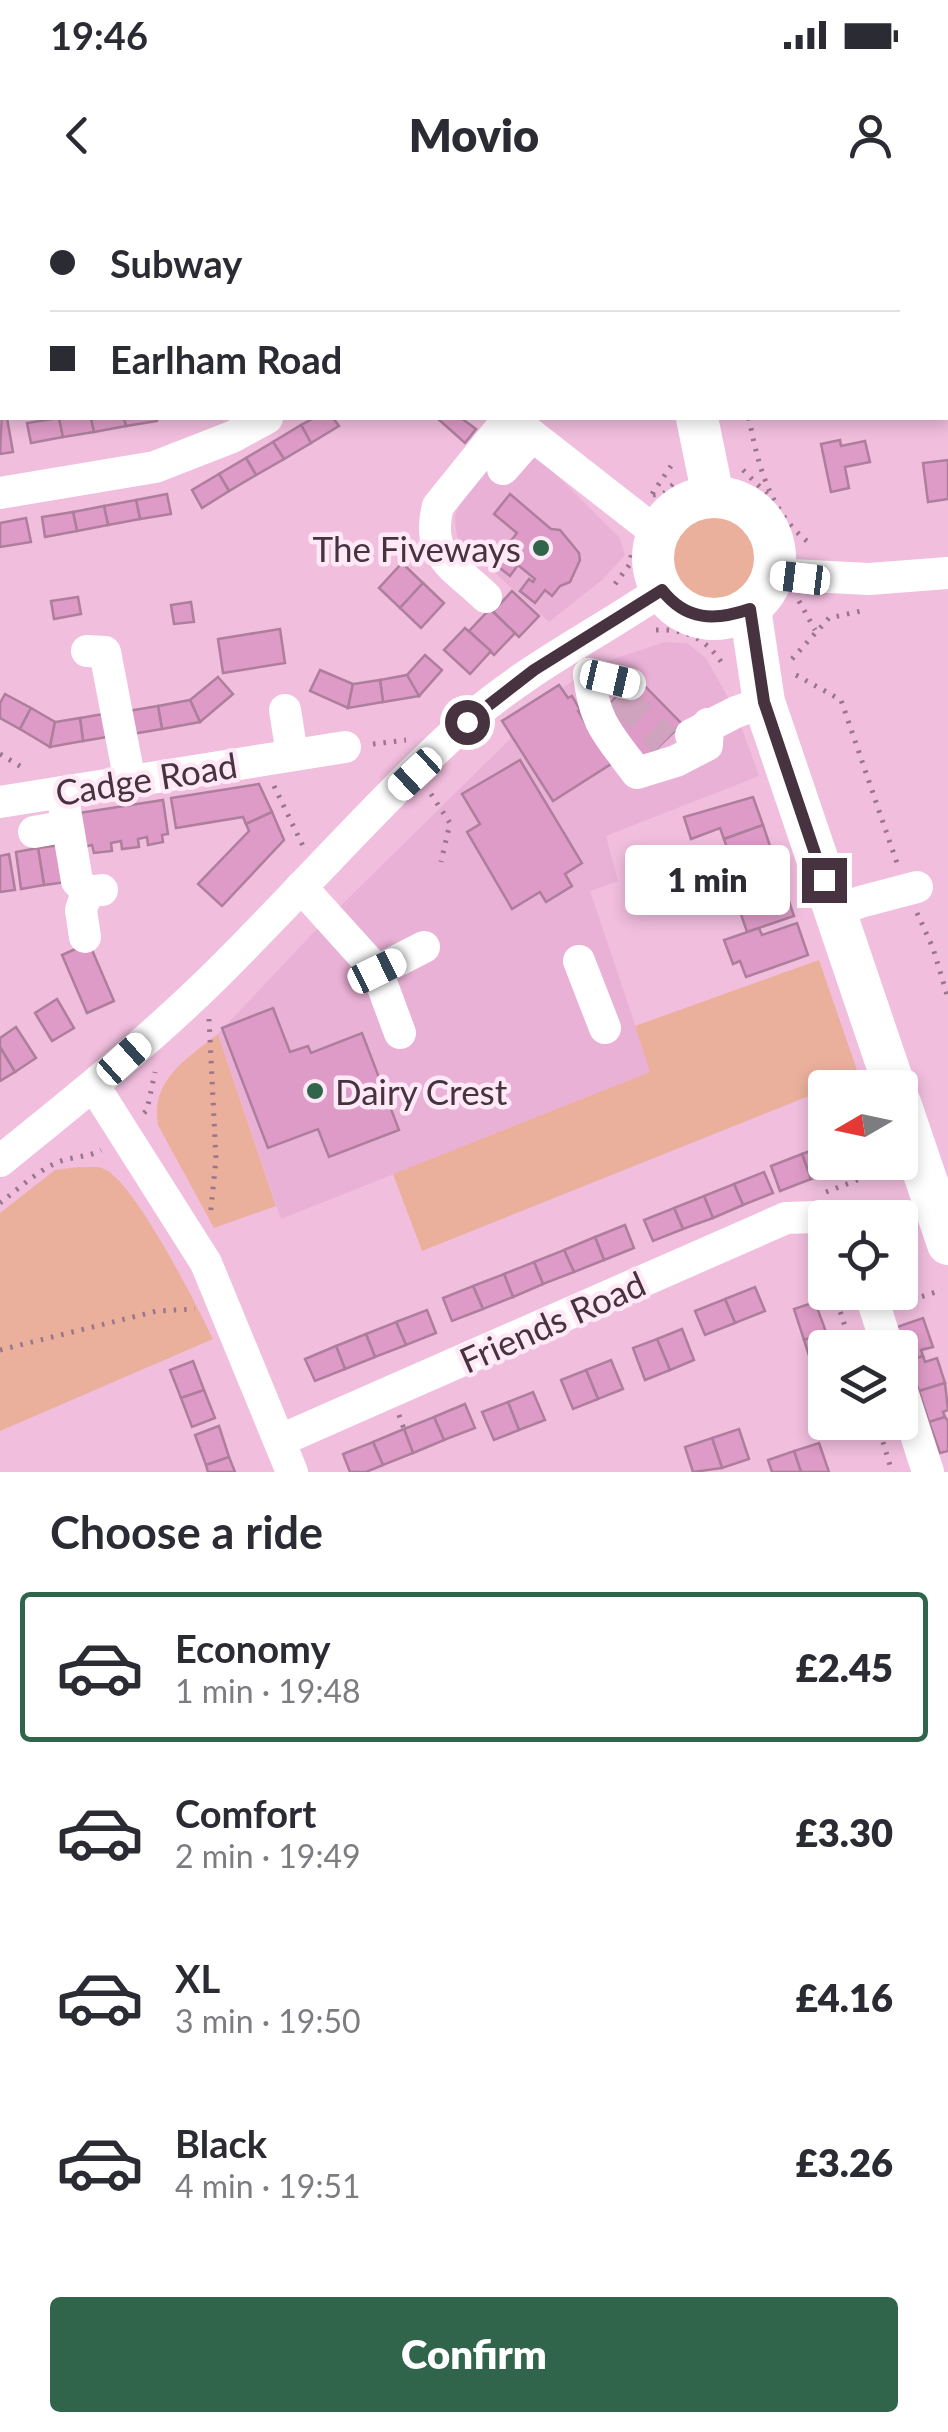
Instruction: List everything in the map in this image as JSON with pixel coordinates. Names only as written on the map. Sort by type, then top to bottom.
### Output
[{"type":"main road","points":[[697,420],[696,484],[690,501],[670,514],[651,508],[654,572],[662,590],[680,608],[701,617],[775,693]]},
{"type":"main road","points":[[696,484],[745,505],[764,524],[774,548],[761,591],[775,693],[836,912],[889,1070]]},
{"type":"main road","points":[[701,617],[728,616],[761,591]]},
{"type":"main road","points":[[918,1155],[948,1244]]},
{"type":"street","points":[[0,493],[155,467],[232,437],[263,420]]},
{"type":"street","points":[[503,469],[517,423]]},
{"type":"street","points":[[517,423],[651,508]]},
{"type":"street","points":[[486,597],[439,552],[434,521],[438,506],[517,423]]},
{"type":"street","points":[[761,591],[948,573]]},
{"type":"street","points":[[0,1161],[94,1086],[212,979],[467,722],[570,646],[662,590]]},
{"type":"street","points":[[570,646],[589,674],[618,696]]},
{"type":"street","points":[[86,651],[106,652],[130,782]]},
{"type":"street","points":[[589,674],[592,705],[599,723],[637,773],[707,745],[678,737],[775,693]]},
{"type":"street","points":[[281,766],[285,710]]},
{"type":"street","name":"Cadge Road","points":[[0,802],[130,782],[281,766],[345,747]]},
{"type":"street","points":[[62,792],[77,881],[94,891],[81,910],[85,936]]},
{"type":"street","points":[[34,832],[67,826]]},
{"type":"street","points":[[301,887],[377,990],[400,1033]]},
{"type":"street","points":[[836,912],[912,889]]},
{"type":"street","points":[[377,990],[424,947]]},
{"type":"street","points":[[579,961],[605,1028]]},
{"type":"street","points":[[94,1086],[206,1263],[292,1472]]},
{"type":"street","name":"Friends Road","points":[[281,1440],[786,1218],[808,1217]]},
{"type":"street","points":[[918,1440],[928,1472]]},
{"type":"path","points":[[750,420],[755,450],[773,500],[790,528],[824,554]]},
{"type":"path","points":[[745,453],[755,450]]},
{"type":"path","points":[[651,508],[674,455]]},
{"type":"path","points":[[651,508],[672,488],[696,484]]},
{"type":"path","points":[[775,693],[792,659],[828,618],[881,608]]},
{"type":"path","points":[[647,632],[674,630],[699,638],[724,667],[775,693],[842,700],[948,998]]},
{"type":"path","points":[[345,747],[408,740]]},
{"type":"path","points":[[281,766],[303,846]]},
{"type":"path","points":[[426,787],[450,823],[442,862]]},
{"type":"path","points":[[206,1263],[216,1159],[207,1006]]},
{"type":"path","points":[[0,1203],[54,1164],[96,1154],[147,1110],[158,1062]]},
{"type":"path","points":[[786,1218],[782,1208],[855,1180]]},
{"type":"path","points":[[918,1297],[942,1290]]},
{"type":"path","points":[[0,1350],[157,1311],[188,1308],[207,1312],[212,1320],[227,1313]]},
{"type":"path","points":[[882,1440],[892,1472]]},
{"type":"shaded area","points":[[518,437],[620,538],[625,555],[602,580],[549,622],[458,539],[456,530],[455,516],[463,495]]},
{"type":"shaded area","points":[[715,508],[733,512],[749,522],[759,538],[763,556],[759,574],[749,590],[733,600],[715,604],[697,600],[681,590],[671,574],[667,556],[671,538],[681,522],[697,512]]},
{"type":"shaded area","points":[[665,642],[687,643],[706,658],[736,712],[759,776],[606,836],[618,881],[590,891],[651,1072],[281,1219],[218,1034],[310,936],[563,687],[605,662]]},
{"type":"shaded area","points":[[819,960],[857,1070],[808,1070],[808,1096],[422,1251],[393,1174],[650,1072],[635,1026]]},
{"type":"shaded area","points":[[218,1034],[276,1206],[214,1228],[158,1125],[157,1109],[173,1072]]},
{"type":"shaded area","points":[[102,1168],[130,1194],[163,1245],[213,1339],[0,1431],[0,1213],[55,1170]]},
{"type":"building","points":[[2,420],[7,420],[13,452],[0,454]]},
{"type":"building","points":[[59,420],[63,437],[31,443],[27,423]]},
{"type":"building","points":[[59,420],[91,420],[94,432],[63,437]]},
{"type":"building","points":[[91,420],[124,420],[126,426],[94,432]]},
{"type":"building","points":[[124,420],[157,420],[157,421],[126,426]]},
{"type":"building","points":[[310,420],[334,420],[339,426],[311,443],[301,425]]},
{"type":"building","points":[[439,420],[464,420],[476,429],[465,443]]},
{"type":"building","points":[[301,425],[311,443],[284,459],[273,442]]},
{"type":"building","points":[[840,440],[841,446],[865,441],[870,462],[845,467],[849,488],[831,492],[821,444]]},
{"type":"building","points":[[273,442],[284,459],[256,475],[246,458]]},
{"type":"building","points":[[246,458],[256,475],[229,491],[219,474]]},
{"type":"building","points":[[948,460],[948,499],[928,502],[923,463]]},
{"type":"building","points":[[219,474],[229,491],[202,508],[192,490]]},
{"type":"building","points":[[167,494],[171,514],[140,519],[136,500]]},
{"type":"building","name":"The Fiveways","points":[[510,494],[551,529],[560,530],[579,553],[580,560],[570,582],[552,596],[545,590],[535,603],[520,591],[529,579],[535,579],[518,565],[510,576],[496,565],[517,533],[494,514]]},
{"type":"building","points":[[136,500],[140,519],[108,525],[104,506]]},
{"type":"building","points":[[104,506],[108,525],[77,531],[73,512]]},
{"type":"building","points":[[73,512],[77,531],[45,537],[42,517]]},
{"type":"building","points":[[26,518],[31,542],[0,547],[0,523]]},
{"type":"building","points":[[402,563],[423,583],[400,608],[379,588]]},
{"type":"building","points":[[423,583],[444,603],[421,628],[400,608]]},
{"type":"building","points":[[512,591],[539,616],[519,637],[493,612]]},
{"type":"building","points":[[78,597],[81,614],[54,619],[51,601]]},
{"type":"building","points":[[191,602],[194,622],[174,624],[171,605]]},
{"type":"building","points":[[490,609],[515,633],[494,655],[469,631]]},
{"type":"building","points":[[465,628],[491,651],[470,674],[444,650]]},
{"type":"building","points":[[280,629],[285,663],[223,673],[218,639]]},
{"type":"building","points":[[425,655],[442,670],[419,696],[407,675]]},
{"type":"building","points":[[320,670],[353,684],[348,708],[310,691]]},
{"type":"building","points":[[407,675],[419,696],[383,702],[380,680]]},
{"type":"building","points":[[218,677],[233,694],[200,722],[190,700]]},
{"type":"building","points":[[636,677],[682,724],[645,760],[599,714]]},
{"type":"building","points":[[380,680],[383,702],[348,708],[353,684]]},
{"type":"building","points":[[559,685],[568,698],[572,696],[611,764],[553,801],[502,721]]},
{"type":"building","points":[[5,694],[31,708],[20,729],[0,718],[0,703]]},
{"type":"building","points":[[190,700],[200,722],[162,729],[158,706]]},
{"type":"building","points":[[158,706],[162,729],[132,734],[128,711]]},
{"type":"building","points":[[31,708],[55,722],[50,747],[20,729]]},
{"type":"building","points":[[109,713],[113,736],[83,741],[80,718]]},
{"type":"building","points":[[80,718],[83,741],[50,747],[55,722]]},
{"type":"building","points":[[520,760],[582,863],[565,874],[572,886],[546,902],[540,892],[512,909],[467,832],[480,824],[462,794]]},
{"type":"building","points":[[259,784],[272,812],[246,824],[243,817],[176,828],[171,798]]},
{"type":"building","points":[[753,797],[763,825],[724,839],[720,828],[691,839],[684,817]]},
{"type":"building","points":[[163,800],[168,834],[162,835],[163,842],[148,845],[147,837],[138,839],[139,847],[122,849],[121,841],[111,843],[112,851],[94,853],[92,845],[84,847],[79,813]]},
{"type":"building","points":[[272,812],[284,840],[222,906],[198,884],[249,831],[246,824]]},
{"type":"building","points":[[763,825],[777,867],[749,877],[743,859],[732,863],[724,839]]},
{"type":"building","points":[[61,845],[67,882],[44,885],[38,848]]},
{"type":"building","points":[[38,848],[44,885],[21,889],[16,852]]},
{"type":"building","points":[[9,854],[15,890],[0,892],[0,856]]},
{"type":"building","points":[[782,881],[794,916],[747,932],[735,897]]},
{"type":"building","points":[[797,923],[808,955],[746,977],[740,961],[733,964],[724,940],[759,928],[762,935]]},
{"type":"building","points":[[89,943],[114,1001],[87,1013],[62,955]]},
{"type":"building","points":[[57,999],[74,1028],[52,1041],[35,1013]]},
{"type":"building","name":"Dairy Crest","points":[[273,1008],[290,1052],[308,1046],[311,1053],[362,1033],[399,1130],[329,1157],[318,1129],[268,1148],[222,1028]]},
{"type":"building","points":[[16,1027],[36,1058],[15,1072],[0,1047],[0,1038]]},
{"type":"building","points":[[0,1047],[15,1072],[0,1081]]},
{"type":"building","points":[[802,1154],[808,1180],[780,1191],[771,1166]]},
{"type":"building","points":[[764,1172],[773,1193],[743,1205],[734,1184]]},
{"type":"building","points":[[734,1184],[743,1205],[713,1218],[704,1196]]},
{"type":"building","points":[[704,1196],[713,1218],[683,1229],[674,1208]]},
{"type":"building","points":[[674,1208],[683,1229],[653,1241],[644,1220]]},
{"type":"building","points":[[625,1225],[634,1248],[604,1260],[595,1237]]},
{"type":"building","points":[[595,1237],[604,1260],[574,1272],[564,1250]]},
{"type":"building","points":[[564,1250],[574,1272],[543,1284],[534,1262]]},
{"type":"building","points":[[534,1262],[543,1284],[513,1297],[504,1274]]},
{"type":"building","points":[[504,1274],[513,1297],[483,1309],[473,1286]]},
{"type":"building","points":[[473,1286],[483,1309],[452,1321],[443,1298]]},
{"type":"building","points":[[755,1287],[765,1311],[735,1323],[725,1299]]},
{"type":"building","points":[[725,1299],[735,1323],[705,1335],[695,1311]]},
{"type":"building","points":[[808,1304],[808,1310],[818,1310],[825,1330],[808,1330],[808,1339],[804,1340],[794,1309]]},
{"type":"building","points":[[427,1310],[436,1333],[406,1345],[396,1322]]},
{"type":"building","points":[[923,1318],[933,1347],[921,1350],[923,1356],[918,1358],[918,1330],[897,1327]]},
{"type":"building","points":[[396,1322],[406,1345],[375,1357],[366,1334]]},
{"type":"building","points":[[682,1329],[694,1360],[670,1370],[657,1339]]},
{"type":"building","points":[[366,1334],[375,1357],[345,1369],[336,1346]]},
{"type":"building","points":[[657,1339],[670,1370],[645,1380],[633,1348]]},
{"type":"building","points":[[336,1346],[345,1369],[315,1381],[305,1359]]},
{"type":"building","points":[[923,1356],[925,1362],[937,1358],[945,1383],[919,1391],[918,1358]]},
{"type":"building","points":[[611,1360],[623,1389],[598,1399],[586,1370]]},
{"type":"building","points":[[193,1361],[204,1390],[181,1398],[170,1370]]},
{"type":"building","points":[[586,1370],[598,1399],[573,1409],[561,1380]]},
{"type":"building","points":[[945,1383],[948,1410],[943,1412],[945,1417],[929,1422],[919,1391]]},
{"type":"building","points":[[204,1390],[215,1418],[192,1427],[181,1398]]},
{"type":"building","points":[[533,1392],[545,1420],[519,1430],[508,1402]]},
{"type":"building","points":[[508,1402],[519,1430],[494,1440],[482,1412]]},
{"type":"building","points":[[465,1404],[475,1428],[444,1440],[434,1417]]},
{"type":"building","points":[[434,1417],[444,1440],[413,1453],[404,1429]]},
{"type":"building","points":[[945,1417],[948,1451],[940,1453],[929,1422]]},
{"type":"building","points":[[219,1426],[229,1457],[206,1465],[195,1435]]},
{"type":"building","points":[[404,1429],[413,1453],[383,1465],[373,1442]]},
{"type":"building","points":[[739,1429],[749,1459],[722,1468],[712,1438]]},
{"type":"building","points":[[712,1438],[722,1468],[693,1472],[685,1447]]},
{"type":"building","points":[[373,1442],[383,1465],[366,1472],[350,1472],[343,1454]]},
{"type":"building","points":[[819,1443],[829,1472],[801,1472],[794,1451]]},
{"type":"building","points":[[794,1451],[801,1472],[772,1472],[768,1460]]},
{"type":"building","points":[[229,1457],[235,1472],[208,1472],[206,1465]]},
{"type":"tunnel","points":[[618,696],[665,741]]},
{"type":"place","name":"The Fiveways","points":[[541,548]]},
{"type":"place","name":"Dairy Crest","points":[[315,1091]]},
{"type":"route","points":[[467,722],[534,670],[662,590],[680,608],[701,617],[728,616],[750,609],[764,702],[824,880]]}]
